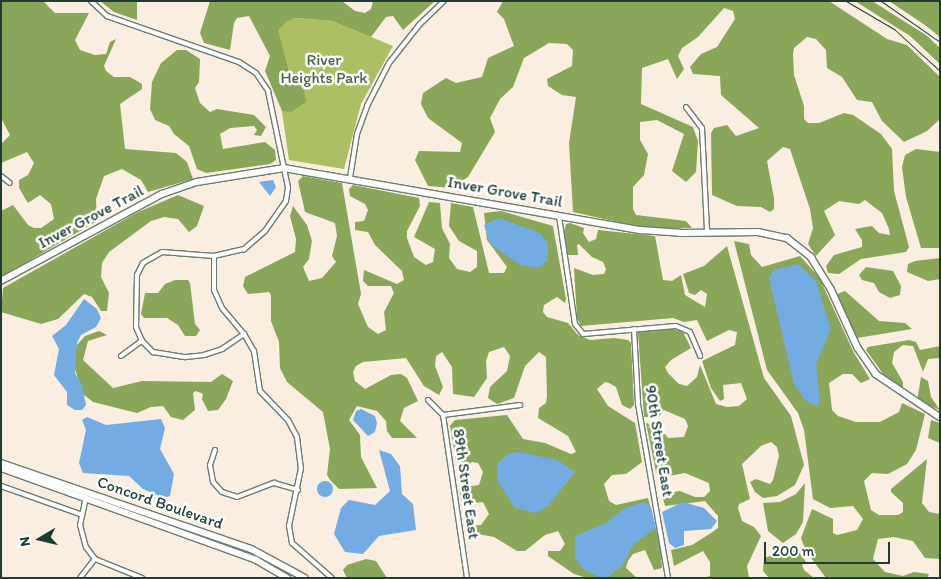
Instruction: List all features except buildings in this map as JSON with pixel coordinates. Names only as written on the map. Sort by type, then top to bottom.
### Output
[{"type":"main road","name":"Concord Boulevard","points":[[1,463],[256,560],[288,578]]},
{"type":"main road","name":"Concord Boulevard","points":[[1,468],[251,549],[305,578]]},
{"type":"street","points":[[91,1],[107,16],[239,62],[256,73],[268,91],[288,188],[286,201],[265,231],[244,249],[214,256],[162,252],[143,263],[137,275],[136,327],[142,341],[153,352],[186,357],[222,349],[244,334]]},
{"type":"street","points":[[350,178],[357,134],[367,106],[389,63],[420,24],[444,1]]},
{"type":"street","points":[[686,107],[702,128],[707,232]]},
{"type":"street","name":"Inver Grove Trail","points":[[1,281],[162,194],[197,182],[284,168],[658,232],[758,232],[787,238],[811,258],[831,289],[858,348],[876,374],[940,417]]},
{"type":"street","points":[[1,176],[10,183]]},
{"type":"street","points":[[559,216],[575,324],[583,334],[676,326],[690,332],[700,356]]},
{"type":"street","points":[[214,256],[214,290],[219,302],[244,334],[254,351],[260,391],[288,420],[297,437],[301,468],[298,490],[289,526],[292,543],[332,578]]},
{"type":"street","name":"90th Street East","points":[[634,329],[638,404],[668,578]]},
{"type":"street","points":[[121,356],[142,341]]},
{"type":"street","name":"89th Street East","points":[[428,400],[443,415],[467,578]]},
{"type":"street","points":[[443,415],[520,405]]},
{"type":"street","points":[[215,450],[210,465],[213,482],[222,492],[237,497],[274,483],[298,490]]},
{"type":"street","points":[[1,486],[80,514]]},
{"type":"street","points":[[87,495],[80,514],[82,539],[94,559],[142,578]]},
{"type":"street","points":[[80,578],[94,559]]},
{"type":"green space","points":[[1,1],[43,1],[55,13],[89,13],[75,40],[80,50],[95,55],[106,54],[110,42],[116,39],[104,66],[106,71],[114,77],[130,77],[142,84],[142,89],[120,104],[125,149],[176,153],[187,162],[193,179],[148,192],[141,180],[122,169],[104,176],[96,199],[97,221],[1,277],[1,211],[13,205],[28,225],[34,228],[41,228],[54,219],[51,204],[40,195],[28,203],[19,188],[19,180],[28,175],[34,163],[27,152],[1,163],[1,144],[10,135],[1,118]]},
{"type":"green space","points":[[100,1],[137,1],[137,20],[114,12]]},
{"type":"green space","points":[[210,1],[342,1],[355,11],[365,13],[371,9],[373,1],[435,1],[403,30],[393,16],[386,17],[371,37],[332,21],[295,18],[287,21],[278,30],[289,72],[304,91],[306,102],[291,112],[282,111],[265,71],[270,56],[249,16],[237,18],[234,23],[230,50],[204,43],[200,33]]},
{"type":"green space","points":[[503,1],[829,1],[887,39],[907,45],[940,77],[940,119],[927,131],[904,142],[882,121],[872,102],[857,100],[842,77],[827,68],[826,50],[816,39],[807,37],[794,48],[793,54],[794,75],[804,106],[804,119],[808,123],[819,123],[844,113],[853,115],[881,134],[892,149],[894,191],[909,247],[906,252],[861,259],[839,274],[828,273],[826,266],[834,255],[862,247],[862,240],[855,229],[872,226],[879,233],[890,235],[889,229],[882,213],[865,200],[859,204],[839,201],[824,211],[835,235],[816,256],[808,244],[813,228],[810,209],[790,149],[783,147],[767,161],[774,198],[774,209],[770,212],[761,207],[737,206],[712,195],[711,133],[714,128],[727,125],[736,136],[759,128],[721,95],[720,76],[693,74],[690,67],[701,54],[717,47],[735,19],[733,11],[724,8],[698,37],[682,48],[678,56],[684,69],[677,79],[668,59],[642,68],[641,104],[693,127],[698,141],[696,172],[686,182],[672,171],[684,134],[657,120],[640,122],[640,140],[648,154],[644,175],[633,187],[633,209],[636,215],[686,221],[692,228],[649,229],[573,212],[569,143],[576,97],[562,95],[548,86],[547,79],[572,66],[573,50],[567,44],[549,43],[524,58],[513,87],[500,99],[490,118],[495,132],[468,177],[452,188],[428,186],[415,160],[419,151],[460,152],[462,143],[428,118],[421,104],[423,93],[446,78],[456,83],[482,77],[488,58],[514,46],[504,19],[497,12]]},
{"type":"green space","points":[[855,1],[872,1],[926,35],[940,48],[940,64],[910,36]]},
{"type":"green space","points":[[889,1],[940,1],[940,37],[925,25]]},
{"type":"green space","name":"River Heights Park","points":[[268,16],[332,21],[393,46],[361,104],[344,169],[289,160]]},
{"type":"green space","points":[[177,50],[186,50],[200,59],[199,82],[195,88],[200,103],[210,112],[217,109],[254,115],[266,127],[261,136],[254,135],[257,130],[254,126],[230,128],[220,134],[223,149],[265,142],[275,150],[276,160],[270,164],[206,173],[197,169],[189,146],[174,134],[169,126],[155,120],[150,109],[152,82],[161,63]]},
{"type":"green space","points":[[916,149],[940,152],[940,248],[921,248],[906,197],[902,167],[905,155]]},
{"type":"green space","points":[[303,176],[342,183],[361,294],[358,304],[368,327],[378,334],[386,330],[384,312],[394,293],[391,286],[368,286],[363,281],[364,270],[397,284],[404,280],[402,271],[375,245],[368,232],[355,230],[355,222],[364,221],[368,210],[365,204],[350,196],[349,189],[353,185],[419,198],[420,206],[407,231],[407,238],[414,257],[426,265],[433,262],[435,249],[414,237],[429,202],[440,203],[442,228],[450,244],[449,258],[457,269],[470,272],[477,267],[477,251],[459,241],[449,226],[451,203],[473,207],[489,273],[504,273],[507,267],[487,240],[484,213],[501,211],[553,226],[566,299],[565,303],[557,297],[544,305],[543,312],[547,317],[568,323],[578,335],[590,340],[614,338],[628,340],[631,343],[634,405],[630,409],[622,405],[616,387],[609,383],[605,382],[597,389],[608,406],[635,423],[642,462],[626,474],[612,475],[604,484],[609,501],[616,505],[648,498],[660,545],[662,568],[654,570],[645,550],[633,554],[626,568],[637,578],[587,578],[574,574],[548,556],[548,551],[560,551],[565,544],[558,531],[545,535],[525,551],[517,551],[494,537],[466,532],[467,526],[481,525],[489,514],[483,502],[464,504],[461,500],[459,488],[479,485],[483,472],[478,463],[472,462],[464,468],[456,461],[450,426],[455,420],[507,415],[523,439],[545,443],[571,454],[576,452],[568,436],[538,418],[539,408],[546,403],[547,396],[546,357],[539,352],[525,366],[514,398],[497,404],[488,398],[490,387],[507,371],[510,356],[504,347],[489,352],[486,361],[487,378],[474,397],[453,394],[452,367],[442,352],[436,356],[435,366],[443,387],[439,395],[424,386],[406,358],[363,362],[356,366],[353,372],[355,381],[365,389],[391,375],[401,374],[407,378],[418,401],[404,408],[400,421],[417,438],[392,438],[387,431],[386,421],[377,411],[357,406],[349,420],[360,435],[361,457],[377,488],[339,489],[331,481],[327,475],[330,449],[323,412],[287,382],[280,368],[279,342],[271,321],[271,295],[269,292],[248,294],[243,286],[245,277],[295,252],[296,239],[290,216],[293,206],[307,225],[312,241],[309,259],[303,267],[309,281],[322,278],[336,262],[332,256],[337,236],[335,223],[305,212],[298,181]]},
{"type":"green space","points":[[178,195],[204,206],[197,226],[189,232],[178,219],[164,217],[151,221],[109,252],[102,263],[101,277],[109,293],[107,311],[101,311],[92,297],[84,294],[58,319],[41,324],[1,312],[3,288],[138,212]]},
{"type":"green space","points":[[570,223],[584,228],[583,233],[589,242],[596,239],[598,230],[655,236],[663,280],[672,281],[681,275],[685,295],[705,307],[707,294],[701,290],[695,295],[689,293],[683,274],[704,266],[727,246],[764,378],[791,416],[804,465],[795,485],[777,496],[763,498],[755,492],[750,482],[756,479],[770,484],[773,480],[779,456],[777,447],[771,442],[761,446],[742,464],[750,499],[739,504],[738,508],[742,521],[754,527],[761,536],[747,566],[749,578],[704,578],[710,576],[710,562],[703,551],[674,566],[671,550],[692,545],[718,528],[718,516],[705,501],[665,506],[662,494],[680,491],[695,497],[704,497],[710,491],[709,483],[685,473],[659,478],[656,472],[646,423],[659,427],[668,438],[684,437],[688,426],[685,419],[664,410],[659,417],[644,417],[638,332],[673,329],[683,332],[691,348],[671,360],[665,367],[668,373],[679,384],[687,386],[697,377],[700,365],[716,404],[727,407],[739,406],[747,399],[741,383],[723,385],[724,399],[720,401],[711,388],[702,361],[735,345],[737,332],[729,330],[707,341],[697,320],[684,322],[673,318],[581,326],[577,318],[574,268],[593,275],[604,274],[606,269],[603,262],[592,257],[579,244],[577,245],[578,255],[568,255],[564,231],[566,224]]},
{"type":"green space","points":[[734,241],[749,244],[751,255],[762,267],[800,256],[819,277],[854,353],[870,379],[861,383],[852,374],[843,374],[829,383],[832,410],[838,416],[856,422],[880,422],[899,412],[902,403],[925,414],[916,450],[907,464],[888,474],[872,473],[864,481],[871,510],[879,515],[898,515],[903,512],[903,503],[891,492],[891,489],[927,459],[922,503],[929,512],[940,514],[940,559],[925,558],[913,541],[894,537],[878,539],[873,559],[885,572],[903,576],[914,572],[929,574],[927,578],[826,578],[806,551],[801,538],[812,509],[833,519],[833,533],[837,535],[857,530],[863,519],[853,506],[830,508],[813,499],[804,430],[798,413],[767,370]]},
{"type":"green space","points":[[940,258],[940,279],[928,281],[907,272],[908,264],[915,261]]},
{"type":"green space","points":[[866,267],[893,271],[901,286],[900,295],[890,298],[879,292],[874,283],[862,280],[859,275]]},
{"type":"green space","points":[[175,280],[188,280],[190,283],[195,324],[200,330],[196,336],[185,336],[178,325],[167,318],[144,318],[141,314],[145,293],[158,293],[165,284]]},
{"type":"green space","points":[[845,291],[879,321],[905,323],[912,329],[857,338],[837,294]]},
{"type":"green space","points":[[99,331],[107,335],[88,341],[83,360],[113,388],[142,381],[211,382],[222,374],[233,381],[226,399],[218,410],[208,411],[202,399],[203,394],[196,391],[193,393],[195,410],[183,420],[171,417],[163,406],[151,407],[137,413],[93,402],[83,394],[74,366],[76,346],[85,336]]},
{"type":"green space","points":[[909,340],[916,342],[920,350],[940,346],[940,358],[928,359],[923,372],[913,346],[903,345],[894,352],[892,363],[903,382],[903,388],[898,388],[886,378],[866,350],[868,347]]},
{"type":"green space","points":[[921,377],[928,381],[931,397],[940,410],[917,401]]},
{"type":"green space","points":[[931,420],[940,423],[940,443],[928,438]]},
{"type":"green space","points":[[805,483],[803,522],[796,534],[783,543],[768,531],[763,503],[780,502],[796,494]]},
{"type":"green space","points":[[796,548],[806,562],[802,565],[804,570],[814,578],[769,578],[763,571],[764,558]]},
{"type":"green space","points":[[366,559],[376,561],[387,578],[347,578],[343,570],[347,565]]},
{"type":"water","points":[[273,180],[276,187],[270,196],[259,182]]},
{"type":"water","points":[[499,218],[540,233],[548,243],[548,261],[538,268],[520,265],[490,244],[484,225]]},
{"type":"water","points":[[798,264],[816,281],[831,329],[816,364],[820,402],[817,406],[805,400],[794,384],[769,278],[774,270]]},
{"type":"water","points":[[84,299],[97,309],[101,318],[96,327],[81,335],[77,343],[75,373],[82,385],[86,405],[82,410],[75,410],[67,405],[67,392],[54,375],[59,349],[52,336],[66,325]]},
{"type":"water","points":[[361,409],[375,416],[377,423],[375,432],[368,436],[353,420],[356,411]]},
{"type":"water","points":[[87,417],[106,425],[161,419],[165,428],[160,449],[174,474],[170,496],[164,498],[143,489],[129,476],[83,473],[79,463],[86,430],[82,420]]},
{"type":"water","points":[[379,450],[391,454],[400,466],[402,494],[413,504],[416,530],[379,536],[363,554],[345,552],[334,534],[341,508],[349,500],[375,505],[390,491]]},
{"type":"water","points":[[519,452],[557,460],[575,472],[548,506],[536,513],[515,508],[497,480],[498,463],[508,454]]},
{"type":"water","points":[[322,481],[328,481],[333,486],[331,495],[322,497],[317,492],[317,486]]},
{"type":"water","points":[[644,502],[651,507],[656,528],[634,544],[623,565],[608,577],[600,578],[582,568],[575,557],[575,536],[606,523],[625,508]]},
{"type":"water","points":[[683,502],[704,508],[717,521],[711,529],[684,531],[684,545],[675,548],[669,543],[662,512]]},
{"type":"railway","points":[[846,1],[894,29],[940,71]]},
{"type":"railway","points":[[881,1],[940,42]]}]
